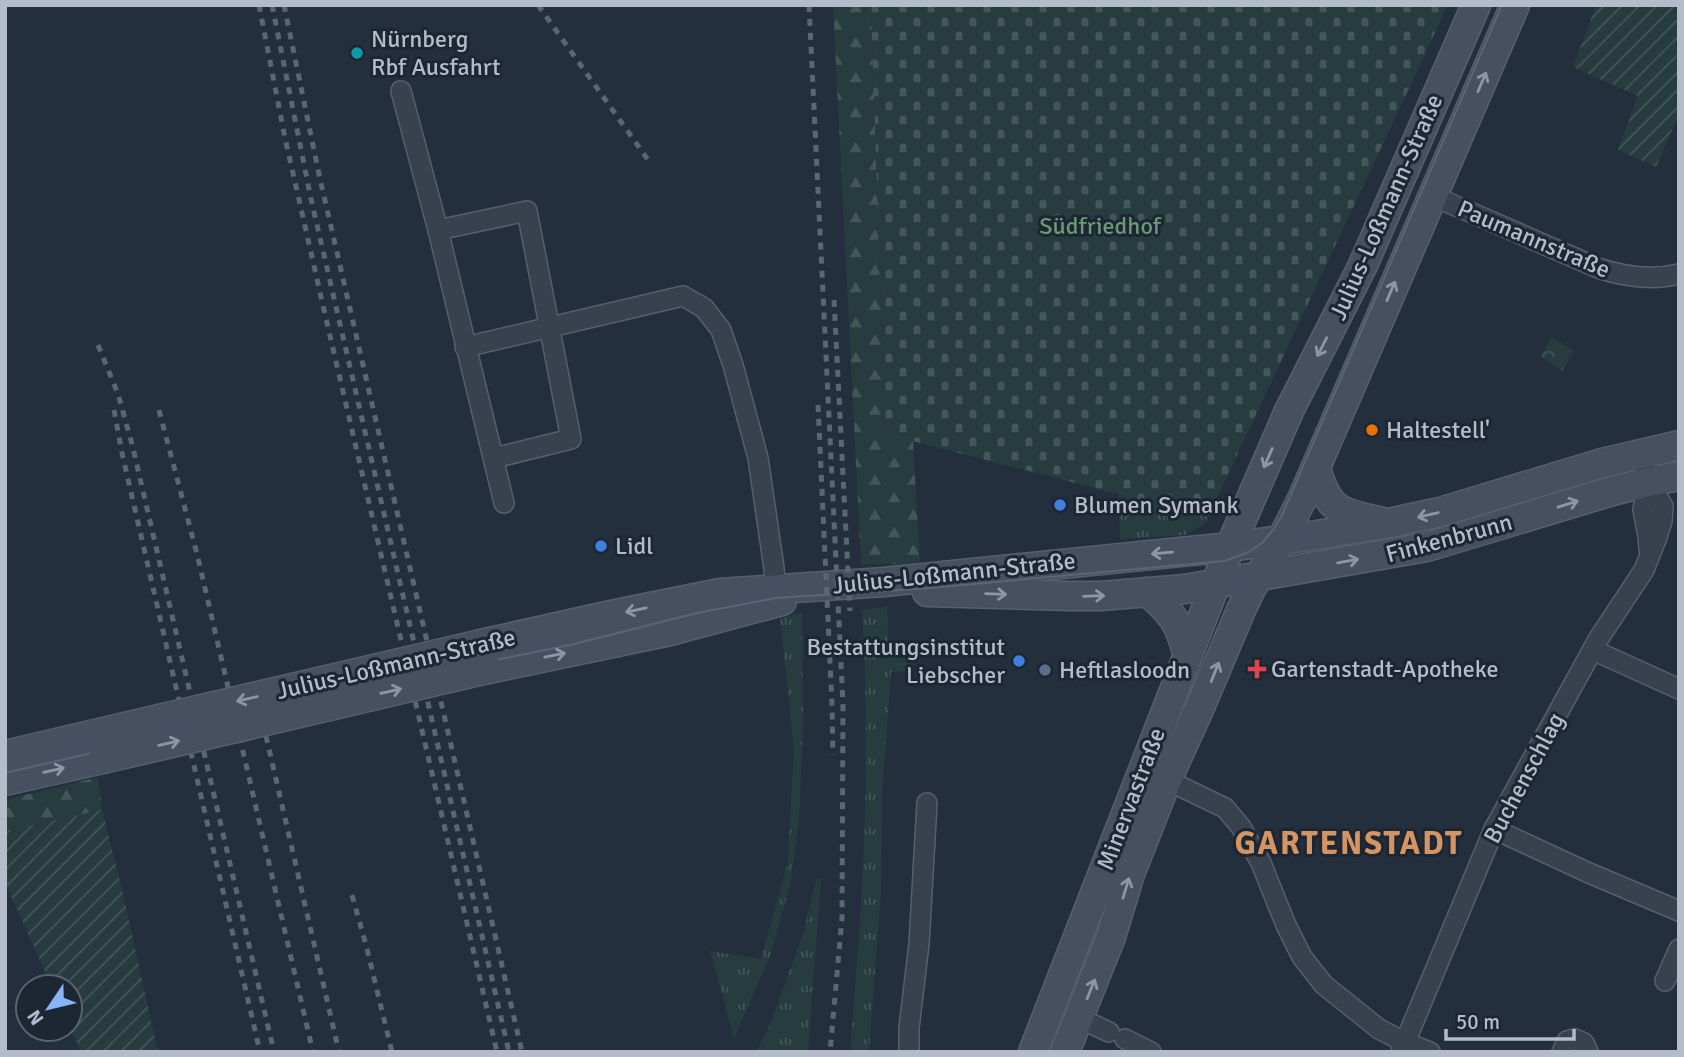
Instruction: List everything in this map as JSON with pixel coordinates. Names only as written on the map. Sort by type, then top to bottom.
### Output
[{"type":"main road","name":"Julius-Loßmann-Straße","points":[[101,746],[484,657],[660,633],[776,595],[1230,547],[1289,411],[1363,265],[1476,5]]},
{"type":"main road","name":"Julius-Loßmann-Straße","points":[[1259,576],[1281,541],[1316,468],[1515,5]]},
{"type":"main road","name":"Finkenbrunn","points":[[1230,547],[1281,541],[1440,512],[1642,453],[1679,445]]},
{"type":"main road","points":[[1316,468],[1326,495],[1333,505],[1354,516],[1389,523]]},
{"type":"main road","name":"Finkenbrunn","points":[[1215,584],[1427,547],[1596,496],[1679,476]]},
{"type":"main road","name":"Minervastraße","points":[[1033,1052],[1230,547]]},
{"type":"main road","name":"Minervastraße","points":[[1065,1052],[1111,937],[1130,874],[1167,780],[1235,622],[1259,576]]},
{"type":"main road","name":"Julius-Loßmann-Straße","points":[[776,595],[802,598],[901,593],[1070,596],[1147,593],[1215,584]]},
{"type":"main road","points":[[1147,593],[1172,615],[1180,627],[1187,653]]},
{"type":"main road","points":[[5,755],[101,746]]},
{"type":"main road","points":[[5,782],[101,746]]},
{"type":"street","points":[[401,91],[438,230],[504,503]]},
{"type":"street","name":"Paumannstraße","points":[[1433,196],[1598,268],[1622,275],[1664,278],[1679,274]]},
{"type":"street","points":[[438,230],[527,211],[571,439],[494,458]]},
{"type":"street","points":[[466,347],[683,296],[704,308],[721,330],[758,458],[776,595]]},
{"type":"street","name":"Buchenschlag","points":[[1402,1047],[1494,829],[1599,638],[1644,569],[1657,537],[1663,506],[1648,482],[1642,453]]},
{"type":"street","points":[[1593,650],[1679,689]]},
{"type":"street","points":[[1167,780],[1225,808],[1241,827],[1261,863],[1302,957],[1324,985],[1402,1047],[1430,1052]]},
{"type":"street","points":[[909,1052],[909,1028],[919,944],[927,803]]},
{"type":"street","points":[[1494,829],[1679,911]]},
{"type":"street","points":[[1665,981],[1679,949]]},
{"type":"street","points":[[1079,1018],[1151,1052]]},
{"type":"street","points":[[1562,1052],[1567,1041],[1575,1039],[1584,1043],[1588,1052]]},
{"type":"green space","points":[[833,5],[871,5],[885,434],[913,441],[920,564],[861,564]]},
{"type":"green space","name":"Südfriedhof","points":[[871,5],[1448,5],[1208,517],[885,434]]},
{"type":"green space","points":[[1596,5],[1679,5],[1679,114],[1656,167],[1618,150],[1638,96],[1573,67]]},
{"type":"green space","points":[[1552,337],[1574,351],[1562,371],[1540,356]]},
{"type":"green space","points":[[1119,493],[1208,517],[1207,522],[1185,535],[1120,539]]},
{"type":"green space","points":[[887,607],[889,657],[912,657],[914,671],[891,672],[882,794],[881,891],[869,1052],[850,1052],[865,802],[866,706],[862,610]]},
{"type":"green space","points":[[802,613],[803,726],[799,819],[790,886],[770,956],[734,1038],[710,951],[761,959],[788,861],[794,748],[780,618]]},
{"type":"green space","points":[[98,777],[102,810],[5,831],[5,800]]},
{"type":"green space","points":[[102,810],[158,1052],[81,1052],[77,1043],[84,1043],[84,973],[46,973],[5,883],[5,831]]},
{"type":"green space","points":[[816,879],[821,880],[808,1052],[756,1052],[770,1025],[804,932]]},
{"type":"tram line","points":[[5,773],[485,662],[570,645],[697,613],[776,598],[930,588],[1224,561],[1249,552],[1262,543],[1282,515],[1502,5]]},
{"type":"railway","points":[[259,5],[285,138],[324,310],[497,1052]]},
{"type":"railway","points":[[272,5],[311,199],[509,1052]]},
{"type":"railway","points":[[284,5],[320,179],[522,1052]]},
{"type":"railway","points":[[538,5],[651,164]]},
{"type":"railway","points":[[809,5],[843,705],[842,918],[830,1052]]},
{"type":"railway","points":[[834,300],[850,611]]},
{"type":"railway","points":[[98,345],[118,394],[132,444],[274,1052]]},
{"type":"railway","points":[[818,405],[833,755]]},
{"type":"railway","points":[[114,410],[260,1052]]},
{"type":"railway","points":[[159,410],[197,554],[313,1052]]},
{"type":"railway","points":[[266,736],[339,1052]]},
{"type":"railway","points":[[352,895],[392,1052]]},
{"type":"place","name":"Nürnberg Rbf Ausfahrt","points":[[357,53]]},
{"type":"place","name":"Haltestell'","points":[[1372,430]]},
{"type":"place","name":"Blumen Symank","points":[[1060,505]]},
{"type":"place","name":"Lidl","points":[[601,546]]},
{"type":"place","name":"Bestattungsinstitut Liebscher","points":[[1019,661]]},
{"type":"place","name":"Gartenstadt-Apotheke","points":[[1257,669]]},
{"type":"place","name":"Heftlasloodn","points":[[1045,670]]},
{"type":"district","name":"GARTENSTADT","points":[[1349,843]]}]
